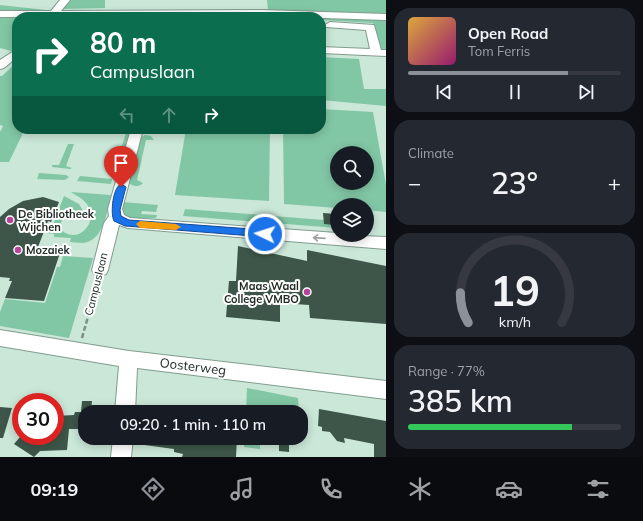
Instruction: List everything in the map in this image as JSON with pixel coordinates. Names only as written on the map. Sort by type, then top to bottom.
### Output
[{"type":"street","points":[[55,12],[65,0]]},
{"type":"street","points":[[0,14],[12,14]]},
{"type":"street","points":[[326,15],[386,17]]},
{"type":"street","points":[[326,25],[370,27],[381,53],[326,50]]},
{"type":"street","points":[[347,26],[351,51]]},
{"type":"street","points":[[0,66],[12,56]]},
{"type":"street","name":"Campuslaan","points":[[100,270],[111,223],[117,218],[115,210],[136,134]]},
{"type":"street","points":[[117,218],[128,224],[386,243]]},
{"type":"street","name":"Oosterweg","points":[[0,338],[129,359],[386,390]]},
{"type":"street","points":[[126,405],[129,359]]},
{"type":"street","points":[[121,457],[122,445]]},
{"type":"path","name":"Campuslaan","points":[[79,351],[100,270]]},
{"type":"green space","points":[[67,0],[105,0],[105,8],[62,9]]},
{"type":"green space","points":[[267,0],[386,0],[386,15],[268,11]]},
{"type":"green space","points":[[0,5],[55,11],[0,12]]},
{"type":"green space","points":[[0,17],[12,17],[12,51],[0,48]]},
{"type":"green space","points":[[326,17],[386,19],[386,51],[377,48],[379,48],[373,23],[326,20]]},
{"type":"green space","points":[[326,57],[359,59],[364,89],[386,89],[386,106],[326,100]]},
{"type":"green space","points":[[12,67],[12,134],[23,134],[9,162],[0,162],[0,132],[3,126],[0,125],[0,76],[2,76]]},
{"type":"green space","points":[[326,109],[373,112],[386,185],[386,212],[374,211],[374,198],[330,198],[330,207],[284,204],[283,134],[326,134]]},
{"type":"green space","points":[[126,134],[129,134],[117,176],[113,176]]},
{"type":"green space","points":[[185,134],[270,134],[269,201],[175,195]]},
{"type":"green space","points":[[145,135],[151,136],[154,140],[146,140],[137,180],[143,183],[138,186],[134,186],[129,183],[140,138]]},
{"type":"green space","points":[[68,144],[74,144],[66,166],[72,168],[52,167],[52,165],[59,165]]},
{"type":"green space","points":[[39,173],[66,175],[69,177],[65,180],[37,179]]},
{"type":"green space","points":[[80,176],[112,179],[111,184],[77,181]]},
{"type":"green space","points":[[71,192],[111,195],[106,217],[100,232],[89,241],[82,243],[70,242],[71,238],[54,237],[54,234],[47,233],[50,225],[53,225],[64,196],[79,204],[83,211],[79,215],[70,214],[64,216],[60,225],[61,230],[68,234],[75,235],[86,229],[91,217],[90,210],[81,198]]},
{"type":"green space","points":[[123,202],[158,205],[156,212],[142,211],[141,214],[157,215],[156,218],[129,219],[120,212]]},
{"type":"green space","points":[[185,209],[330,220],[330,227],[183,216]]},
{"type":"green space","points":[[63,256],[93,258],[69,338],[0,326],[0,312],[5,299],[45,303],[57,267],[60,267]]},
{"type":"green space","points":[[247,388],[298,398],[298,405],[246,405]]},
{"type":"green space","points":[[244,445],[260,445],[260,449],[244,447]]},
{"type":"building","name":"Mozaiek","points":[[43,197],[59,202],[51,222],[48,221],[38,247],[57,249],[56,253],[60,253],[44,301],[5,298],[12,281],[9,281],[10,278],[0,277],[0,217],[9,209],[23,201]]},
{"type":"building","points":[[323,213],[330,214],[330,224],[324,224]]},
{"type":"building","name":"Maas Waal College VMBO","points":[[238,246],[307,261],[307,250],[386,266],[386,324],[310,318],[309,305],[280,303],[280,322],[226,317],[229,281],[236,281]]},
{"type":"building","points":[[82,401],[92,401],[92,405],[82,405]]},
{"type":"building","points":[[0,407],[12,408],[3,438],[0,438]]},
{"type":"building","points":[[319,409],[386,421],[386,457],[374,457],[374,444],[344,438],[345,443],[337,441],[330,432],[322,431],[322,427],[318,426]]},
{"type":"building","points":[[75,412],[78,412],[78,429],[69,429],[67,450],[40,451],[34,457],[16,445],[64,445],[64,416],[74,415]]},
{"type":"building","points":[[144,445],[237,445],[236,457],[182,457],[183,454],[174,452],[174,449]]},
{"type":"building","points":[[279,445],[289,445],[289,452],[279,451]]},
{"type":"slow traffic","points":[[140,224],[176,227]]},
{"type":"place","name":"De Bibliotheek Wijchen","points":[[10,220]]},
{"type":"place","name":"Mozaiek","points":[[18,250]]},
{"type":"place","name":"Maas Waal College VMBO","points":[[307,292]]},
{"type":"route","points":[[121,187],[115,210],[117,218],[128,224],[265,234]]}]
